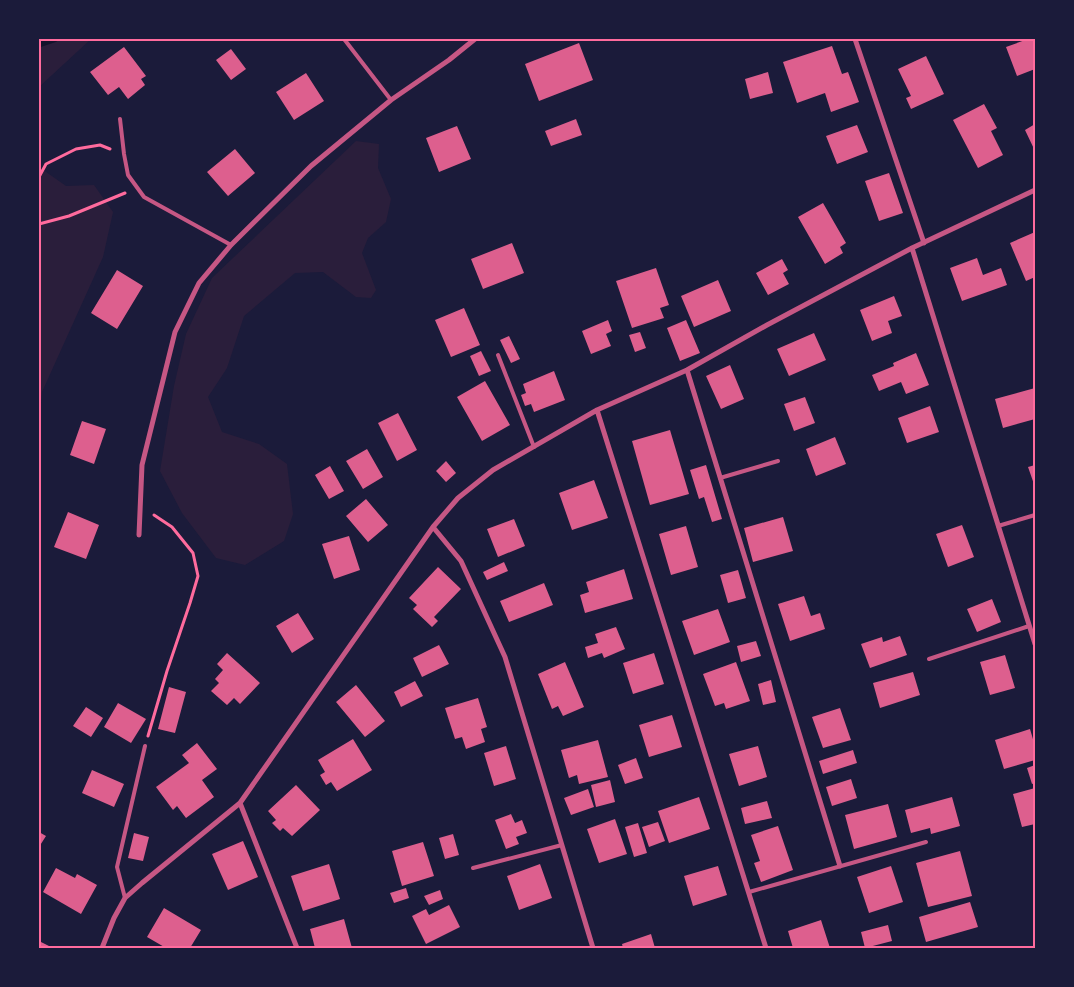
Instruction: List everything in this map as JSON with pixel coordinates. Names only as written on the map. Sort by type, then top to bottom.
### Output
[{"type":"street","points":[[140,535],[142,465],[175,332],[199,282],[232,245],[311,166],[390,100],[449,60],[475,39]]},
{"type":"street","points":[[855,39],[924,243]]},
{"type":"street","points":[[102,948],[114,918],[126,898],[240,803],[433,527],[458,498],[493,470],[597,410],[687,370],[912,248],[1035,190]]},
{"type":"street","points":[[912,248],[1035,644]]},
{"type":"street","points":[[687,370],[840,866]]},
{"type":"street","points":[[597,410],[766,948]]},
{"type":"street","points":[[433,527],[461,561],[505,657],[593,948]]},
{"type":"street","points":[[240,803],[297,948]]},
{"type":"lane","points":[[344,39],[390,100]]},
{"type":"lane","points":[[120,119],[128,175],[144,197],[232,245]]},
{"type":"lane","points":[[498,355],[534,447]]},
{"type":"lane","points":[[720,478],[778,461]]},
{"type":"lane","points":[[998,526],[1035,515]]},
{"type":"lane","points":[[929,659],[1029,626]]},
{"type":"lane","points":[[126,898],[117,867],[145,746]]},
{"type":"lane","points":[[749,892],[926,842]]},
{"type":"lane","points":[[473,868],[562,845]]},
{"type":"path","points":[[39,178],[46,164],[76,148],[100,144],[124,154]]},
{"type":"path","points":[[39,224],[68,216],[137,188]]},
{"type":"path","points":[[140,507],[172,527],[192,553],[198,576],[145,746]]},
{"type":"shaded area","points":[[39,39],[91,39],[39,87]]},
{"type":"shaded area","points":[[356,141],[379,144],[378,168],[391,199],[386,222],[368,238],[362,253],[376,290],[371,298],[356,297],[323,272],[295,273],[244,316],[227,368],[208,397],[222,432],[259,444],[287,464],[293,514],[284,541],[245,565],[216,558],[182,513],[160,471],[174,386],[186,334],[212,278]]},
{"type":"shaded area","points":[[39,167],[66,186],[94,185],[113,212],[103,257],[42,392],[39,425]]},
{"type":"building","points":[[1028,39],[1034,39],[1035,42],[1035,69],[1017,76],[1006,47]]},
{"type":"building","points":[[579,43],[593,80],[539,101],[525,64]]},
{"type":"building","points":[[832,46],[842,74],[848,72],[859,102],[831,112],[825,93],[797,103],[783,62]]},
{"type":"building","points":[[124,47],[146,76],[141,79],[145,85],[128,99],[119,87],[108,95],[90,72]]},
{"type":"building","points":[[231,49],[246,69],[231,80],[216,60]]},
{"type":"building","points":[[926,56],[944,94],[911,109],[906,98],[911,96],[898,69]]},
{"type":"building","points":[[768,72],[773,93],[750,99],[745,79]]},
{"type":"building","points":[[306,73],[324,101],[294,120],[276,92]]},
{"type":"building","points":[[984,104],[997,128],[991,131],[1003,155],[978,168],[953,120]]},
{"type":"building","points":[[576,119],[582,135],[551,146],[545,131]]},
{"type":"building","points":[[1035,124],[1035,151],[1025,130]]},
{"type":"building","points":[[857,125],[868,152],[837,164],[826,136]]},
{"type":"building","points":[[457,126],[471,159],[439,172],[426,138]]},
{"type":"building","points":[[235,149],[255,173],[228,196],[207,172]]},
{"type":"building","points":[[889,173],[903,213],[879,221],[865,181]]},
{"type":"building","points":[[823,203],[846,243],[840,247],[843,253],[825,264],[798,217]]},
{"type":"building","points":[[1035,232],[1035,277],[1026,281],[1010,243]]},
{"type":"building","points":[[512,243],[524,273],[483,289],[471,259]]},
{"type":"building","points":[[977,258],[983,275],[1001,268],[1007,285],[962,301],[950,268]]},
{"type":"building","points":[[782,259],[788,270],[783,273],[789,284],[768,295],[756,273]]},
{"type":"building","points":[[656,268],[669,305],[660,308],[664,318],[632,328],[616,281]]},
{"type":"building","points":[[117,270],[143,286],[117,329],[91,313]]},
{"type":"building","points":[[718,280],[731,311],[694,327],[681,296]]},
{"type":"building","points":[[894,296],[902,316],[888,321],[892,333],[872,341],[860,310]]},
{"type":"building","points":[[464,308],[480,345],[451,357],[435,320]]},
{"type":"building","points":[[608,320],[612,331],[606,334],[611,346],[591,354],[582,331]]},
{"type":"building","points":[[686,320],[700,353],[680,361],[667,328]]},
{"type":"building","points":[[640,332],[646,348],[635,352],[629,335]]},
{"type":"building","points":[[814,333],[826,360],[789,376],[777,349]]},
{"type":"building","points":[[509,336],[520,359],[511,363],[500,340]]},
{"type":"building","points":[[481,351],[491,371],[479,376],[470,356]]},
{"type":"building","points":[[916,353],[929,385],[906,394],[901,382],[879,391],[872,375],[894,366],[893,363]]},
{"type":"building","points":[[730,365],[744,399],[721,409],[706,376]]},
{"type":"building","points":[[554,371],[565,400],[534,412],[531,404],[525,406],[521,395],[526,393],[523,384]]},
{"type":"building","points":[[485,381],[510,425],[482,441],[457,397]]},
{"type":"building","points":[[1035,388],[1035,419],[1003,428],[995,399]]},
{"type":"building","points":[[805,397],[815,423],[794,431],[784,404]]},
{"type":"building","points":[[930,406],[939,432],[907,443],[898,418]]},
{"type":"building","points":[[398,413],[417,450],[397,461],[378,423]]},
{"type":"building","points":[[82,421],[106,429],[94,464],[70,455]]},
{"type":"building","points":[[670,430],[689,494],[650,505],[632,441]]},
{"type":"building","points":[[835,437],[846,464],[816,476],[806,449]]},
{"type":"building","points":[[367,449],[383,477],[363,489],[346,461]]},
{"type":"building","points":[[446,461],[456,473],[446,482],[436,471]]},
{"type":"building","points":[[706,465],[722,519],[712,522],[704,497],[699,499],[690,470]]},
{"type":"building","points":[[1035,465],[1035,487],[1028,467]]},
{"type":"building","points":[[330,466],[344,491],[329,499],[315,475]]},
{"type":"building","points":[[594,480],[608,518],[572,530],[559,493]]},
{"type":"building","points":[[366,499],[388,525],[368,542],[346,516]]},
{"type":"building","points":[[68,512],[99,525],[86,559],[54,547]]},
{"type":"building","points":[[783,517],[793,551],[753,562],[744,528]]},
{"type":"building","points":[[514,519],[525,546],[498,557],[487,529]]},
{"type":"building","points":[[962,525],[974,557],[948,567],[936,534]]},
{"type":"building","points":[[686,526],[698,567],[671,575],[659,534]]},
{"type":"building","points":[[349,536],[360,570],[334,579],[322,544]]},
{"type":"building","points":[[504,562],[508,571],[487,580],[483,572]]},
{"type":"building","points":[[438,567],[461,589],[434,617],[438,621],[432,627],[413,609],[417,605],[409,598]]},
{"type":"building","points":[[624,569],[633,599],[585,613],[580,595],[589,592],[586,582]]},
{"type":"building","points":[[738,570],[746,598],[728,603],[720,575]]},
{"type":"building","points":[[544,583],[553,605],[509,622],[500,601]]},
{"type":"building","points":[[804,596],[811,616],[820,613],[825,629],[790,641],[778,604]]},
{"type":"building","points":[[992,599],[1001,622],[977,632],[967,609]]},
{"type":"building","points":[[718,609],[730,642],[694,655],[682,621]]},
{"type":"building","points":[[298,613],[314,639],[292,653],[276,626]]},
{"type":"building","points":[[616,627],[625,649],[604,658],[602,653],[588,658],[585,647],[598,643],[595,634]]},
{"type":"building","points":[[900,636],[907,655],[870,668],[861,644],[882,637],[883,642]]},
{"type":"building","points":[[756,641],[761,656],[741,662],[737,646]]},
{"type":"building","points":[[439,645],[449,664],[422,677],[413,658]]},
{"type":"building","points":[[227,653],[260,683],[240,704],[234,698],[227,705],[211,691],[219,683],[215,679],[223,670],[217,664]]},
{"type":"building","points":[[654,653],[664,684],[633,694],[623,663]]},
{"type":"building","points":[[1005,655],[1015,688],[990,695],[980,662]]},
{"type":"building","points":[[565,662],[584,707],[563,716],[558,706],[552,709],[538,674]]},
{"type":"building","points":[[736,662],[750,701],[726,709],[724,703],[715,706],[703,674]]},
{"type":"building","points":[[913,672],[920,695],[880,708],[873,683]]},
{"type":"building","points":[[771,680],[776,702],[763,705],[758,684]]},
{"type":"building","points":[[415,681],[423,696],[401,707],[394,692]]},
{"type":"building","points":[[356,685],[385,721],[365,737],[336,702]]},
{"type":"building","points":[[169,687],[186,692],[175,733],[158,729]]},
{"type":"building","points":[[478,698],[487,727],[481,729],[485,742],[466,749],[462,737],[455,739],[445,708]]},
{"type":"building","points":[[118,703],[146,719],[131,743],[104,727]]},
{"type":"building","points":[[86,707],[103,718],[91,737],[73,726]]},
{"type":"building","points":[[840,708],[851,740],[823,748],[812,717]]},
{"type":"building","points":[[672,715],[682,747],[649,757],[639,725]]},
{"type":"building","points":[[1030,729],[1035,746],[1035,760],[1004,769],[995,740]]},
{"type":"building","points":[[353,739],[372,770],[337,791],[331,782],[326,785],[320,775],[325,772],[318,760]]},
{"type":"building","points":[[598,740],[608,777],[579,784],[577,775],[569,778],[561,750]]},
{"type":"building","points":[[197,743],[217,769],[202,780],[214,797],[186,818],[177,806],[173,810],[156,787],[189,763],[182,755]]},
{"type":"building","points":[[506,746],[516,779],[494,786],[484,753]]},
{"type":"building","points":[[758,746],[767,777],[739,786],[729,754]]},
{"type":"building","points":[[853,750],[857,763],[823,774],[819,761]]},
{"type":"building","points":[[636,758],[643,778],[625,784],[618,765]]},
{"type":"building","points":[[1035,765],[1035,783],[1032,784],[1027,768]]},
{"type":"building","points":[[92,770],[124,784],[114,807],[82,793]]},
{"type":"building","points":[[851,779],[857,798],[832,806],[826,787]]},
{"type":"building","points":[[610,780],[615,802],[596,807],[591,785]]},
{"type":"building","points":[[296,785],[320,810],[292,836],[283,828],[280,831],[272,823],[276,820],[268,811]]},
{"type":"building","points":[[1035,788],[1035,824],[1022,827],[1013,794]]},
{"type":"building","points":[[588,789],[594,807],[571,815],[564,798]]},
{"type":"building","points":[[699,797],[710,829],[669,843],[658,811]]},
{"type":"building","points":[[952,797],[960,826],[931,834],[930,828],[911,833],[905,810]]},
{"type":"building","points":[[767,801],[772,818],[745,824],[741,808]]},
{"type":"building","points":[[888,804],[897,837],[854,849],[845,815]]},
{"type":"building","points":[[511,814],[515,823],[522,820],[527,833],[516,837],[519,844],[506,849],[495,820]]},
{"type":"building","points":[[615,819],[627,854],[599,863],[587,829]]},
{"type":"building","points":[[658,822],[665,841],[649,847],[642,827]]},
{"type":"building","points":[[638,823],[647,853],[634,857],[625,827]]},
{"type":"building","points":[[778,826],[793,870],[761,882],[754,863],[760,861],[751,835]]},
{"type":"building","points":[[39,832],[46,836],[39,847]]},
{"type":"building","points":[[134,833],[149,837],[143,861],[128,858]]},
{"type":"building","points":[[453,834],[459,855],[445,859],[439,838]]},
{"type":"building","points":[[243,841],[258,877],[228,890],[212,854]]},
{"type":"building","points":[[423,842],[434,876],[402,886],[392,851]]},
{"type":"building","points":[[960,851],[972,896],[928,907],[916,863]]},
{"type":"building","points":[[329,864],[340,899],[303,911],[291,876]]},
{"type":"building","points":[[540,864],[552,898],[519,910],[507,876]]},
{"type":"building","points":[[718,866],[727,895],[693,906],[684,876]]},
{"type":"building","points":[[891,866],[903,902],[869,913],[857,877]]},
{"type":"building","points":[[56,868],[75,878],[77,874],[97,885],[81,914],[43,892]]},
{"type":"building","points":[[406,888],[409,898],[394,903],[390,893]]},
{"type":"building","points":[[440,890],[443,899],[429,905],[424,896]]},
{"type":"building","points":[[970,902],[978,927],[926,942],[919,917]]},
{"type":"building","points":[[449,905],[460,927],[426,944],[412,916],[426,909],[429,915]]},
{"type":"building","points":[[164,908],[201,930],[190,948],[166,948],[147,937]]},
{"type":"building","points":[[344,919],[352,948],[315,948],[310,929]]},
{"type":"building","points":[[821,920],[830,948],[793,948],[788,931]]},
{"type":"building","points":[[888,925],[892,941],[865,948],[861,932]]},
{"type":"building","points":[[651,934],[655,948],[623,948],[622,944]]},
{"type":"building","points":[[39,941],[53,948],[39,948]]},
{"type":"waterway","points":[[39,44],[54,39]]}]
